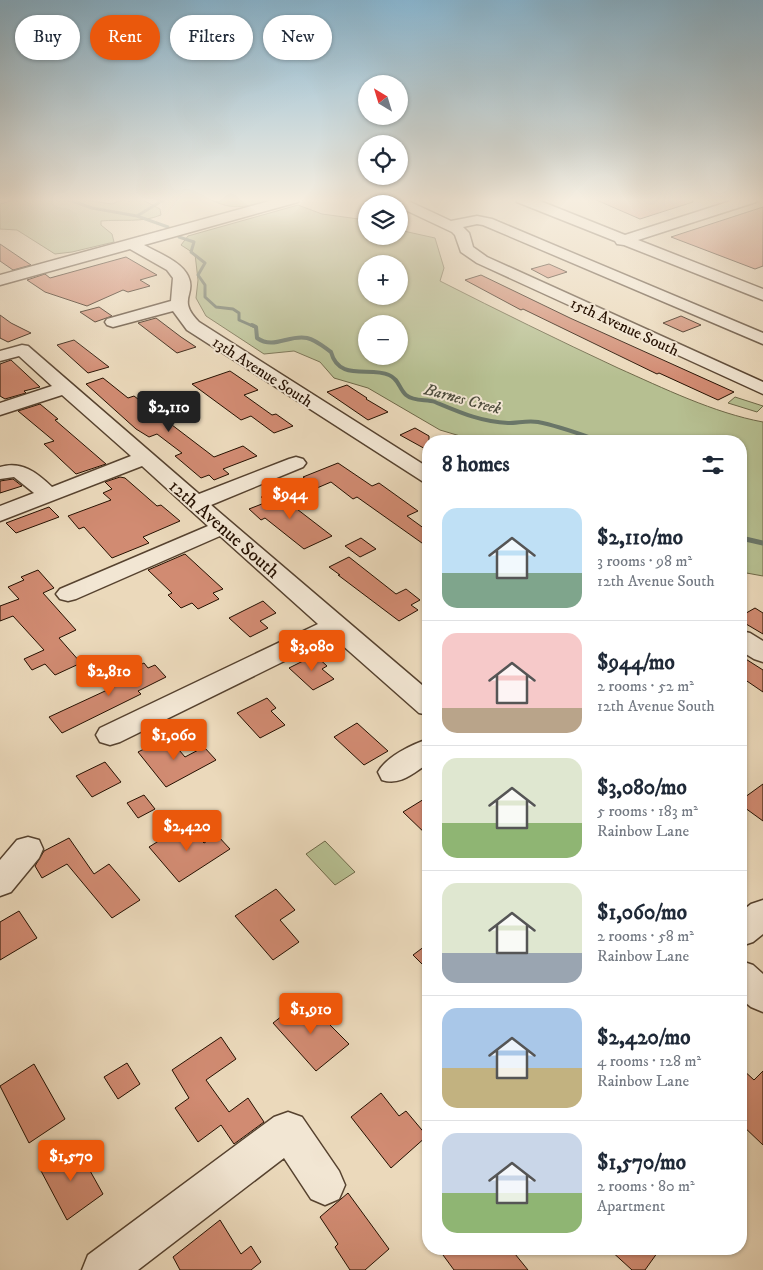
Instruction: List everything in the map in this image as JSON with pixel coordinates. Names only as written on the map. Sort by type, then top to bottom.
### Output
[{"type":"street","points":[[0,280],[80,258]]},
{"type":"street","points":[[113,322],[179,304],[182,277],[172,267],[157,258]]},
{"type":"street","name":"15th Avenue South","points":[[479,258],[763,389]]},
{"type":"street","points":[[573,258],[763,339]]},
{"type":"street","points":[[667,258],[763,295]]},
{"type":"street","points":[[738,286],[763,276]]},
{"type":"street","name":"13th Avenue South","points":[[179,304],[180,311],[193,326],[422,473]]},
{"type":"street","name":"12th Avenue South","points":[[0,356],[22,350],[223,528],[422,700]]},
{"type":"street","points":[[0,409],[64,388]]},
{"type":"street","points":[[0,514],[145,458]]},
{"type":"street","points":[[196,503],[296,463]]},
{"type":"street","points":[[0,474],[14,470],[22,472],[48,495]]},
{"type":"street","points":[[68,594],[223,528]]},
{"type":"street","points":[[110,735],[335,626]]},
{"type":"street","points":[[747,644],[763,653]]},
{"type":"street","points":[[392,772],[422,754]]},
{"type":"street","points":[[0,882],[28,849]]},
{"type":"street","points":[[747,927],[763,914]]},
{"type":"street","points":[[102,1270],[288,1131],[325,1185]]},
{"type":"green space","points":[[195,258],[358,258],[358,305],[408,305],[408,258],[441,258],[444,268],[440,281],[573,347],[671,392],[726,413],[763,422],[763,576],[747,573],[747,435],[457,435],[440,430],[368,388],[334,378],[320,362],[294,351],[264,354],[206,316],[196,298],[198,280]]},
{"type":"green space","points":[[735,397],[763,406],[757,412],[728,403]]},
{"type":"green space","points":[[325,841],[355,872],[335,885],[306,854]]},
{"type":"building","points":[[0,258],[21,258],[31,265],[13,270],[0,261]]},
{"type":"building","points":[[121,258],[128,258],[157,275],[140,280],[150,286],[128,292],[123,290],[87,306],[45,292],[27,280],[45,274],[50,278]]},
{"type":"building","points":[[727,258],[763,258],[763,266],[755,269]]},
{"type":"building","points":[[549,264],[567,272],[548,278],[531,269]]},
{"type":"building","points":[[481,275],[570,318],[734,392],[718,400],[659,373],[657,374],[523,309],[521,310],[465,280]]},
{"type":"building","points":[[99,307],[112,316],[95,322],[80,312]]},
{"type":"building","points":[[0,315],[31,333],[8,342],[0,338]]},
{"type":"building","points":[[681,316],[701,325],[683,332],[663,323]]},
{"type":"building","points":[[156,318],[196,347],[177,353],[138,323]]},
{"type":"building","points":[[74,340],[109,367],[88,373],[57,345]]},
{"type":"building","points":[[11,360],[40,387],[5,399],[0,396],[0,364]]},
{"type":"building","points":[[230,371],[258,390],[244,395],[272,415],[276,414],[293,426],[274,433],[251,416],[241,420],[192,384]]},
{"type":"building","points":[[103,378],[128,398],[134,396],[214,457],[243,446],[257,456],[223,469],[229,474],[214,480],[209,475],[201,478],[175,456],[182,453],[157,434],[149,437],[136,429],[86,384]]},
{"type":"building","points":[[347,385],[388,412],[368,420],[327,392]]},
{"type":"building","points":[[40,404],[58,419],[55,420],[106,464],[76,474],[44,444],[54,441],[18,411]]},
{"type":"building","points":[[415,428],[427,435],[422,435],[422,447],[400,435]]},
{"type":"building","points":[[338,463],[372,486],[379,483],[418,511],[407,516],[422,527],[422,543],[357,497],[353,499],[331,482],[317,488],[303,477]]},
{"type":"building","points":[[120,477],[125,478],[157,506],[161,505],[180,521],[143,537],[149,543],[112,558],[84,527],[79,529],[68,516],[111,500],[103,493],[112,489],[105,482]]},
{"type":"building","points":[[13,479],[22,486],[0,493],[0,481]]},
{"type":"building","points":[[278,490],[297,505],[293,506],[332,536],[304,549],[265,518],[261,520],[249,509],[267,502],[261,497]]},
{"type":"building","points":[[49,507],[59,517],[16,533],[6,523]]},
{"type":"building","points":[[361,538],[376,549],[360,557],[345,546]]},
{"type":"building","points":[[185,554],[223,589],[213,593],[219,599],[198,609],[192,603],[181,608],[168,595],[172,593],[148,570]]},
{"type":"building","points":[[349,557],[396,594],[406,589],[420,600],[411,605],[418,610],[399,621],[329,567]]},
{"type":"building","points":[[38,570],[54,588],[43,593],[76,630],[59,638],[81,663],[55,675],[45,664],[32,670],[24,659],[44,650],[13,616],[0,621],[0,606],[19,599],[8,587],[24,580],[21,577]]},
{"type":"building","points":[[263,601],[276,613],[260,621],[268,628],[250,637],[229,618]]},
{"type":"building","points":[[755,608],[763,613],[763,634],[747,625],[747,613]]},
{"type":"building","points":[[315,655],[327,666],[322,669],[334,679],[313,690],[289,668]]},
{"type":"building","points":[[747,660],[763,670],[763,692],[747,681]]},
{"type":"building","points":[[144,663],[148,668],[155,665],[166,677],[138,691],[141,694],[62,733],[49,717],[118,685],[112,678]]},
{"type":"building","points":[[267,698],[276,708],[271,711],[285,725],[260,738],[237,713]]},
{"type":"building","points":[[357,723],[388,751],[364,765],[334,737]]},
{"type":"building","points":[[168,737],[185,757],[204,747],[216,760],[166,787],[138,752]]},
{"type":"building","points":[[105,762],[121,782],[92,797],[76,776]]},
{"type":"building","points":[[763,784],[763,821],[747,809],[747,796]]},
{"type":"building","points":[[144,795],[155,809],[138,818],[127,803]]},
{"type":"building","points":[[422,800],[422,830],[403,812]]},
{"type":"building","points":[[186,824],[204,843],[217,835],[230,849],[179,882],[149,847]]},
{"type":"building","points":[[69,838],[94,874],[109,864],[140,900],[112,918],[67,864],[42,878],[35,866],[44,851]]},
{"type":"building","points":[[276,889],[295,910],[280,920],[299,942],[273,960],[235,916]]},
{"type":"building","points":[[19,911],[37,938],[0,960],[0,922]]},
{"type":"building","points":[[422,948],[422,964],[413,955]]},
{"type":"building","points":[[304,999],[349,1044],[316,1071],[273,1023]]},
{"type":"building","points":[[221,1037],[236,1059],[206,1080],[229,1112],[248,1098],[264,1122],[234,1144],[221,1125],[198,1142],[175,1108],[189,1098],[172,1070]]},
{"type":"building","points":[[127,1063],[140,1084],[118,1099],[104,1077]]},
{"type":"building","points":[[34,1064],[65,1119],[29,1143],[0,1086]]},
{"type":"building","points":[[763,1071],[763,1145],[747,1130],[747,1074],[754,1080]]},
{"type":"building","points":[[381,1093],[399,1116],[406,1111],[422,1130],[422,1140],[391,1168],[351,1117]]},
{"type":"building","points":[[75,1144],[103,1194],[67,1220],[40,1169]]},
{"type":"building","points":[[348,1193],[389,1249],[365,1270],[350,1270],[335,1247],[338,1244],[320,1217]]},
{"type":"building","points":[[220,1220],[241,1254],[251,1246],[261,1262],[251,1270],[180,1270],[173,1257]]},
{"type":"building","points":[[443,1255],[516,1255],[528,1270],[454,1270]]},
{"type":"building","points":[[616,1255],[656,1255],[645,1270],[632,1270]]},
{"type":"waterway","name":"Barnes Creek","points":[[199,258],[205,263],[198,275],[205,285],[205,297],[216,307],[233,309],[239,313],[239,320],[255,327]]},
{"type":"waterway","name":"Barnes Creek","points":[[252,325],[256,327],[257,338],[263,341],[276,342],[300,337],[314,340],[331,352],[335,361],[341,367],[348,370],[389,375],[395,379],[406,395],[413,399],[432,401],[470,416],[489,421],[508,423],[534,421],[583,435]]},
{"type":"waterway","name":"Barnes Creek","points":[[747,539],[763,543]]}]
